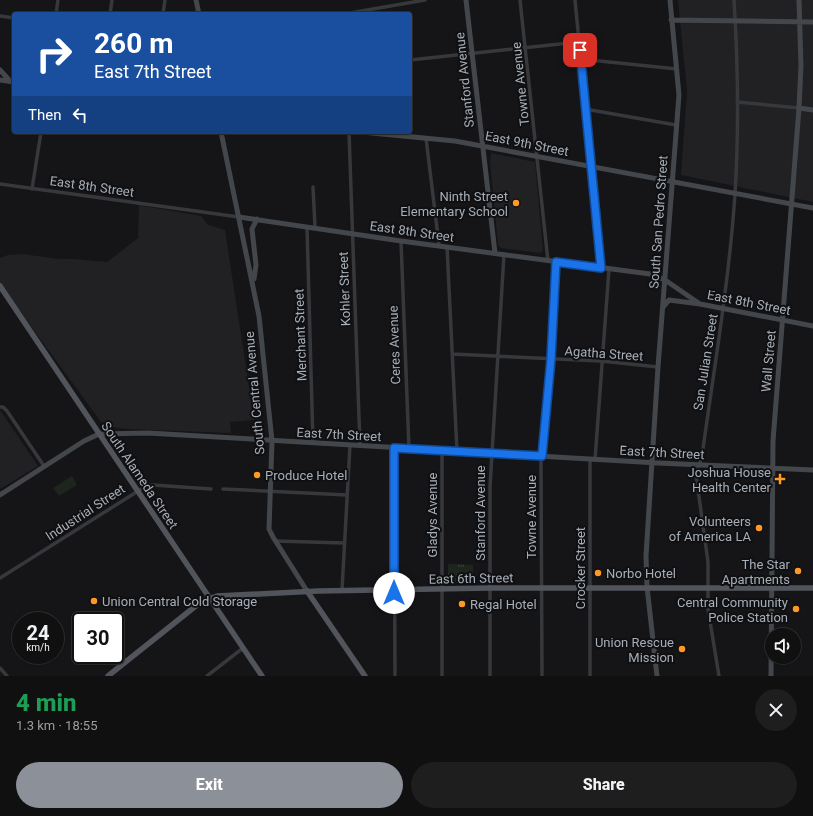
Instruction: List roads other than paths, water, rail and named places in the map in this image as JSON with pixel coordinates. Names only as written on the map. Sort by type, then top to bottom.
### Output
[{"type":"main road","points":[[196,0],[199,12]]},
{"type":"main road","name":"Stanford Avenue","points":[[466,0],[495,253]]},
{"type":"main road","name":"South San Pedro Street","points":[[652,463],[679,94],[670,0]]},
{"type":"main road","name":"Wall Street","points":[[771,676],[773,441],[799,108],[801,66],[799,0]]},
{"type":"main road","points":[[671,20],[813,22]]},
{"type":"main road","points":[[0,70],[12,81]]},
{"type":"main road","points":[[0,80],[12,81]]},
{"type":"main road","points":[[799,108],[813,110]]},
{"type":"main road","name":"South Central Avenue","points":[[221,134],[253,284],[272,441],[269,490],[269,524],[275,541],[364,676]]},
{"type":"main road","name":"East 9th Street","points":[[383,134],[483,146],[673,180],[813,208]]},
{"type":"main road","name":"East 8th Street","points":[[240,217],[401,241],[650,274],[665,280],[700,304],[813,325]]},
{"type":"main road","points":[[253,284],[256,265],[252,229],[257,219]]},
{"type":"main road","name":"South Alameda Street","points":[[0,286],[262,676]]},
{"type":"main road","points":[[663,307],[669,300],[700,304]]},
{"type":"main road","name":"East 7th Street","points":[[0,495],[84,441],[99,434],[148,433],[652,463],[813,470]]},
{"type":"main road","points":[[652,463],[646,556],[647,587],[658,676]]},
{"type":"main road","name":"East 6th Street","points":[[108,676],[202,601],[210,597],[342,590],[491,588],[590,589],[647,587],[771,589],[813,588]]},
{"type":"street","points":[[56,12],[58,0]]},
{"type":"street","points":[[110,12],[112,0]]},
{"type":"street","points":[[163,12],[165,0]]},
{"type":"street","points":[[356,12],[425,0]]},
{"type":"street","name":"Towne Avenue","points":[[520,0],[548,261]]},
{"type":"street","points":[[575,0],[601,268]]},
{"type":"street","name":"San Julian Street","points":[[719,676],[708,609],[708,562],[696,475],[702,456],[723,308],[735,193],[737,102],[734,0]]},
{"type":"street","points":[[0,16],[12,18]]},
{"type":"street","points":[[412,60],[579,42]]},
{"type":"street","points":[[580,59],[677,69]]},
{"type":"street","points":[[737,102],[799,108]]},
{"type":"street","points":[[585,109],[676,125]]},
{"type":"street","points":[[32,189],[41,134]]},
{"type":"street","name":"Kohler Street","points":[[349,134],[360,446]]},
{"type":"street","points":[[426,138],[439,245]]},
{"type":"street","name":"East 8th Street","points":[[0,184],[240,217]]},
{"type":"street","points":[[313,188],[315,227]]},
{"type":"street","name":"Merchant Street","points":[[307,226],[313,443]]},
{"type":"street","name":"Ceres Avenue","points":[[401,241],[409,449]]},
{"type":"street","points":[[447,247],[457,451]]},
{"type":"street","name":"Stanford Avenue","points":[[490,676],[491,453],[504,254]]},
{"type":"street","name":"Towne Avenue","points":[[542,676],[542,456],[551,359],[556,262]]},
{"type":"street","name":"Crocker Street","points":[[590,676],[592,459],[608,269]]},
{"type":"street","name":"Agatha Street","points":[[452,354],[601,361],[658,367]]},
{"type":"street","points":[[2,407],[44,466]]},
{"type":"street","points":[[342,590],[350,445]]},
{"type":"street","points":[[394,448],[395,676]]},
{"type":"street","name":"Gladys Avenue","points":[[442,450],[442,676]]},
{"type":"street","name":"Industrial Street","points":[[0,578],[137,491],[153,485],[211,489]]},
{"type":"street","points":[[223,489],[269,490],[347,495]]},
{"type":"street","points":[[275,541],[344,544]]},
{"type":"street","points":[[207,676],[243,648]]},
{"type":"street","points":[[0,668],[7,676]]},
{"type":"place","name":"Ninth Street Elementary School","points":[[516,203]]},
{"type":"place","name":"Produce Hotel","points":[[257,475]]},
{"type":"place","name":"Joshua House Health Center","points":[[780,479]]},
{"type":"place","name":"Volunteers of America LA","points":[[759,528]]},
{"type":"place","name":"The Star Apartments","points":[[798,571]]},
{"type":"place","name":"Norbo Hotel","points":[[598,573]]},
{"type":"place","name":"Union Central Cold Storage","points":[[94,601]]},
{"type":"place","name":"Regal Hotel","points":[[462,604]]},
{"type":"place","name":"Central Community Police Station","points":[[796,609]]},
{"type":"place","name":"Union Rescue Mission","points":[[682,649]]}]
